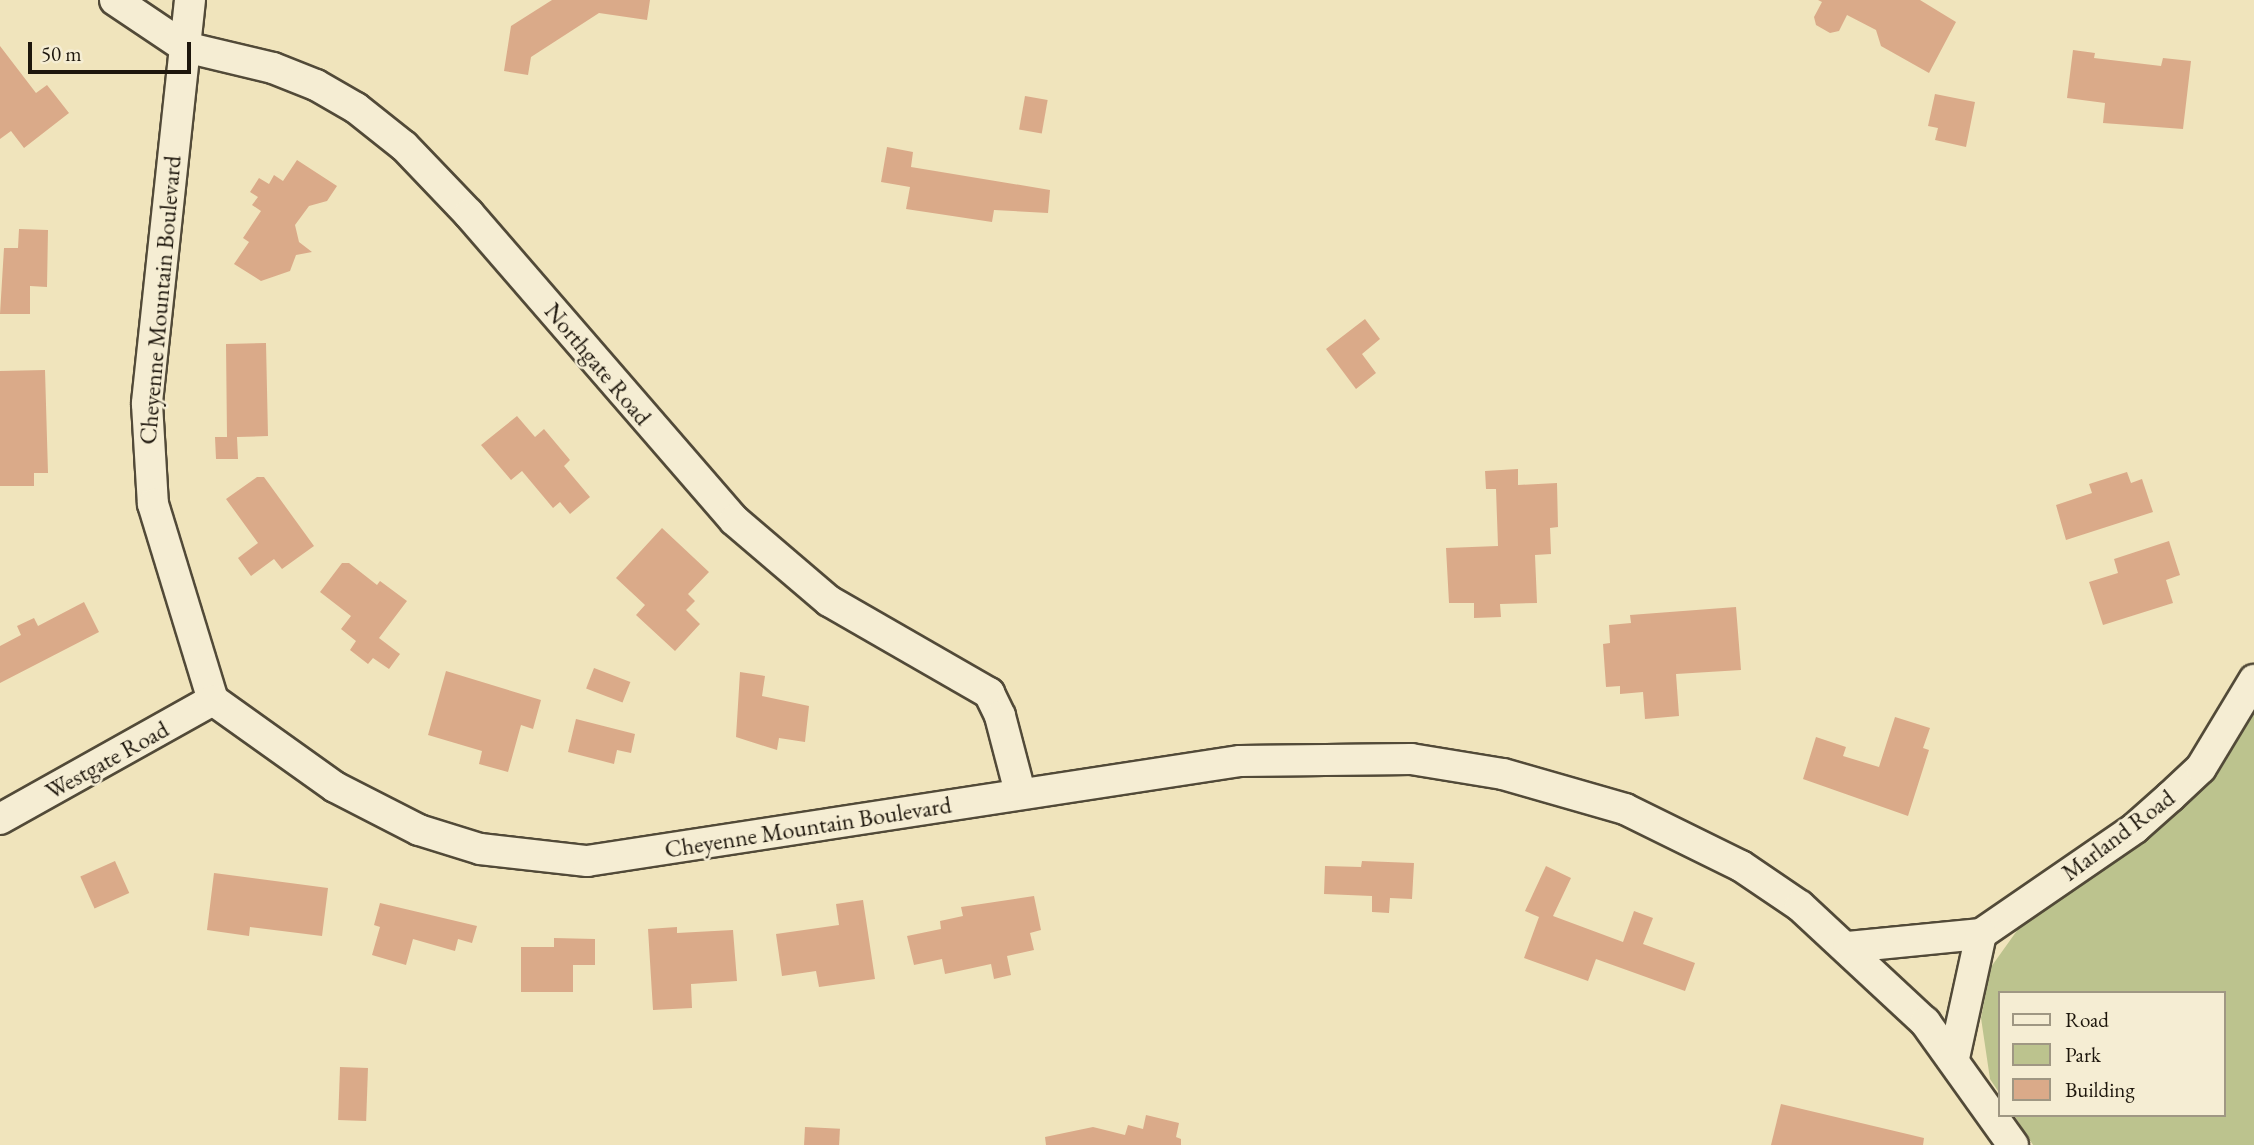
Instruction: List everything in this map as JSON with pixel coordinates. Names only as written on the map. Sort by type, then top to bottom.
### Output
[{"type":"street","name":"Northgate Road","points":[[115,0],[185,47],[273,68],[316,85],[356,108],[404,146],[742,528],[828,601],[989,693],[1000,716],[1020,792]]},
{"type":"street","name":"Cheyenne Mountain Boulevard","points":[[190,0],[147,404],[147,463],[160,537],[213,700],[376,811],[447,839],[521,857],[619,858],[1196,765],[1299,758],[1410,759],[1503,774],[1625,809],[1741,866],[1800,906],[1849,947],[1925,1022],[2013,1145]]},
{"type":"street","name":"Marland Road","points":[[1981,934],[2135,828],[2170,797],[2201,768],[2254,680]]},
{"type":"street","name":"Westgate Road","points":[[0,819],[213,700]]},
{"type":"street","points":[[1849,947],[1981,934],[1954,1059]]},
{"type":"green space","points":[[2254,711],[2254,1145],[2033,1145],[2015,1117],[2226,1117],[2226,991],[1998,991],[1998,1091],[1990,1079],[1981,1018],[1991,967],[2021,925],[2186,802],[2221,767]]},
{"type":"building","points":[[552,0],[650,0],[647,20],[599,13],[531,57],[528,75],[504,71],[511,26]]},
{"type":"building","points":[[1818,0],[1920,0],[1956,22],[1929,73],[1881,46],[1876,30],[1847,15],[1839,31],[1830,33],[1816,25],[1814,17],[1822,2]]},
{"type":"building","points":[[0,46],[36,93],[47,85],[69,113],[24,148],[11,131],[0,139]]},
{"type":"building","points":[[2073,50],[2095,53],[2094,58],[2161,66],[2163,58],[2191,61],[2183,129],[2103,123],[2105,103],[2067,98]]},
{"type":"building","points":[[1935,94],[1975,102],[1966,147],[1935,140],[1938,128],[1928,126]]},
{"type":"building","points":[[1025,96],[1048,100],[1042,133],[1019,129]]},
{"type":"building","points":[[887,147],[913,152],[911,167],[1050,190],[1048,213],[994,210],[992,222],[906,209],[910,187],[881,182]]},
{"type":"building","points":[[297,160],[337,186],[327,201],[309,206],[295,225],[299,242],[312,252],[296,255],[290,271],[261,281],[234,264],[249,242],[243,238],[261,211],[252,205],[258,197],[250,192],[259,178],[269,184],[274,175],[283,181]]},
{"type":"building","points":[[19,229],[48,230],[47,287],[30,286],[30,314],[0,314],[4,248],[18,248]]},
{"type":"building","points":[[1365,319],[1380,339],[1362,354],[1376,373],[1356,389],[1326,349]]},
{"type":"building","points":[[266,343],[268,436],[237,437],[238,459],[216,459],[215,437],[227,437],[226,344]]},
{"type":"building","points":[[45,370],[48,473],[34,473],[34,486],[0,486],[0,371]]},
{"type":"building","points":[[517,416],[535,437],[544,429],[570,460],[564,466],[590,497],[570,514],[560,502],[553,508],[522,471],[511,480],[481,445]]},
{"type":"building","points":[[1518,469],[1518,485],[1557,483],[1558,527],[1550,528],[1551,554],[1535,555],[1537,603],[1500,604],[1501,617],[1474,618],[1474,603],[1449,603],[1446,548],[1498,546],[1496,489],[1486,489],[1485,471]]},
{"type":"building","points":[[2127,472],[2131,483],[2142,479],[2153,512],[2066,540],[2056,505],[2092,493],[2089,484]]},
{"type":"building","points":[[257,477],[264,477],[314,546],[282,569],[274,559],[251,576],[238,558],[258,543],[226,499]]},
{"type":"building","points":[[662,528],[709,572],[688,594],[695,601],[686,610],[700,624],[675,651],[636,615],[645,605],[616,578]]},
{"type":"building","points":[[2169,541],[2180,575],[2166,580],[2173,603],[2103,625],[2089,582],[2118,573],[2114,559]]},
{"type":"building","points":[[342,563],[349,563],[377,585],[380,581],[407,601],[379,638],[400,654],[389,669],[373,658],[368,664],[350,650],[356,641],[341,629],[351,616],[320,592]]},
{"type":"building","points":[[84,602],[99,632],[0,683],[0,646],[21,635],[17,626],[34,618],[38,626]]},
{"type":"building","points":[[1736,607],[1741,670],[1676,674],[1679,716],[1645,719],[1643,692],[1620,694],[1620,686],[1606,687],[1603,644],[1610,643],[1609,625],[1631,623],[1630,615]]},
{"type":"building","points":[[594,668],[630,682],[623,703],[586,689]]},
{"type":"building","points":[[446,671],[541,700],[533,729],[521,725],[508,772],[479,764],[482,751],[428,735]]},
{"type":"building","points":[[740,672],[765,676],[762,696],[809,706],[805,742],[779,738],[777,750],[736,737]]},
{"type":"building","points":[[1895,717],[1930,728],[1923,748],[1929,750],[1908,816],[1803,779],[1816,737],[1846,747],[1843,756],[1879,767]]},
{"type":"building","points":[[576,719],[635,734],[631,753],[617,750],[614,764],[568,752]]},
{"type":"building","points":[[115,861],[129,893],[95,908],[80,876]]},
{"type":"building","points":[[1362,861],[1414,863],[1412,899],[1390,898],[1389,913],[1372,912],[1372,896],[1324,894],[1325,866],[1361,867]]},
{"type":"building","points":[[1546,866],[1571,878],[1553,916],[1623,942],[1634,911],[1653,918],[1643,944],[1695,963],[1685,991],[1596,959],[1588,981],[1524,958],[1539,917],[1525,911]]},
{"type":"building","points":[[214,873],[328,888],[322,936],[250,927],[249,936],[207,930]]},
{"type":"building","points":[[1034,896],[1041,930],[1030,933],[1034,950],[1007,956],[1011,975],[994,979],[991,964],[945,974],[942,959],[914,965],[907,936],[941,929],[940,921],[963,916],[961,907]]},
{"type":"building","points":[[863,900],[875,979],[819,987],[816,971],[782,976],[776,934],[839,925],[836,904]]},
{"type":"building","points":[[380,903],[477,926],[472,943],[458,939],[455,951],[413,939],[406,965],[372,955],[380,927],[374,925]]},
{"type":"building","points":[[677,927],[677,933],[733,930],[737,981],[691,984],[692,1008],[653,1010],[648,929]]},
{"type":"building","points":[[554,938],[595,939],[595,965],[573,965],[573,992],[521,992],[521,947],[554,947]]},
{"type":"building","points":[[340,1067],[368,1068],[366,1121],[338,1120]]},
{"type":"building","points":[[1781,1104],[1924,1138],[1923,1145],[1771,1145]]},
{"type":"building","points":[[1146,1115],[1179,1123],[1176,1137],[1181,1139],[1181,1145],[1046,1145],[1045,1137],[1093,1127],[1125,1135],[1128,1125],[1143,1129]]},
{"type":"building","points":[[805,1127],[840,1129],[839,1145],[804,1145]]}]
